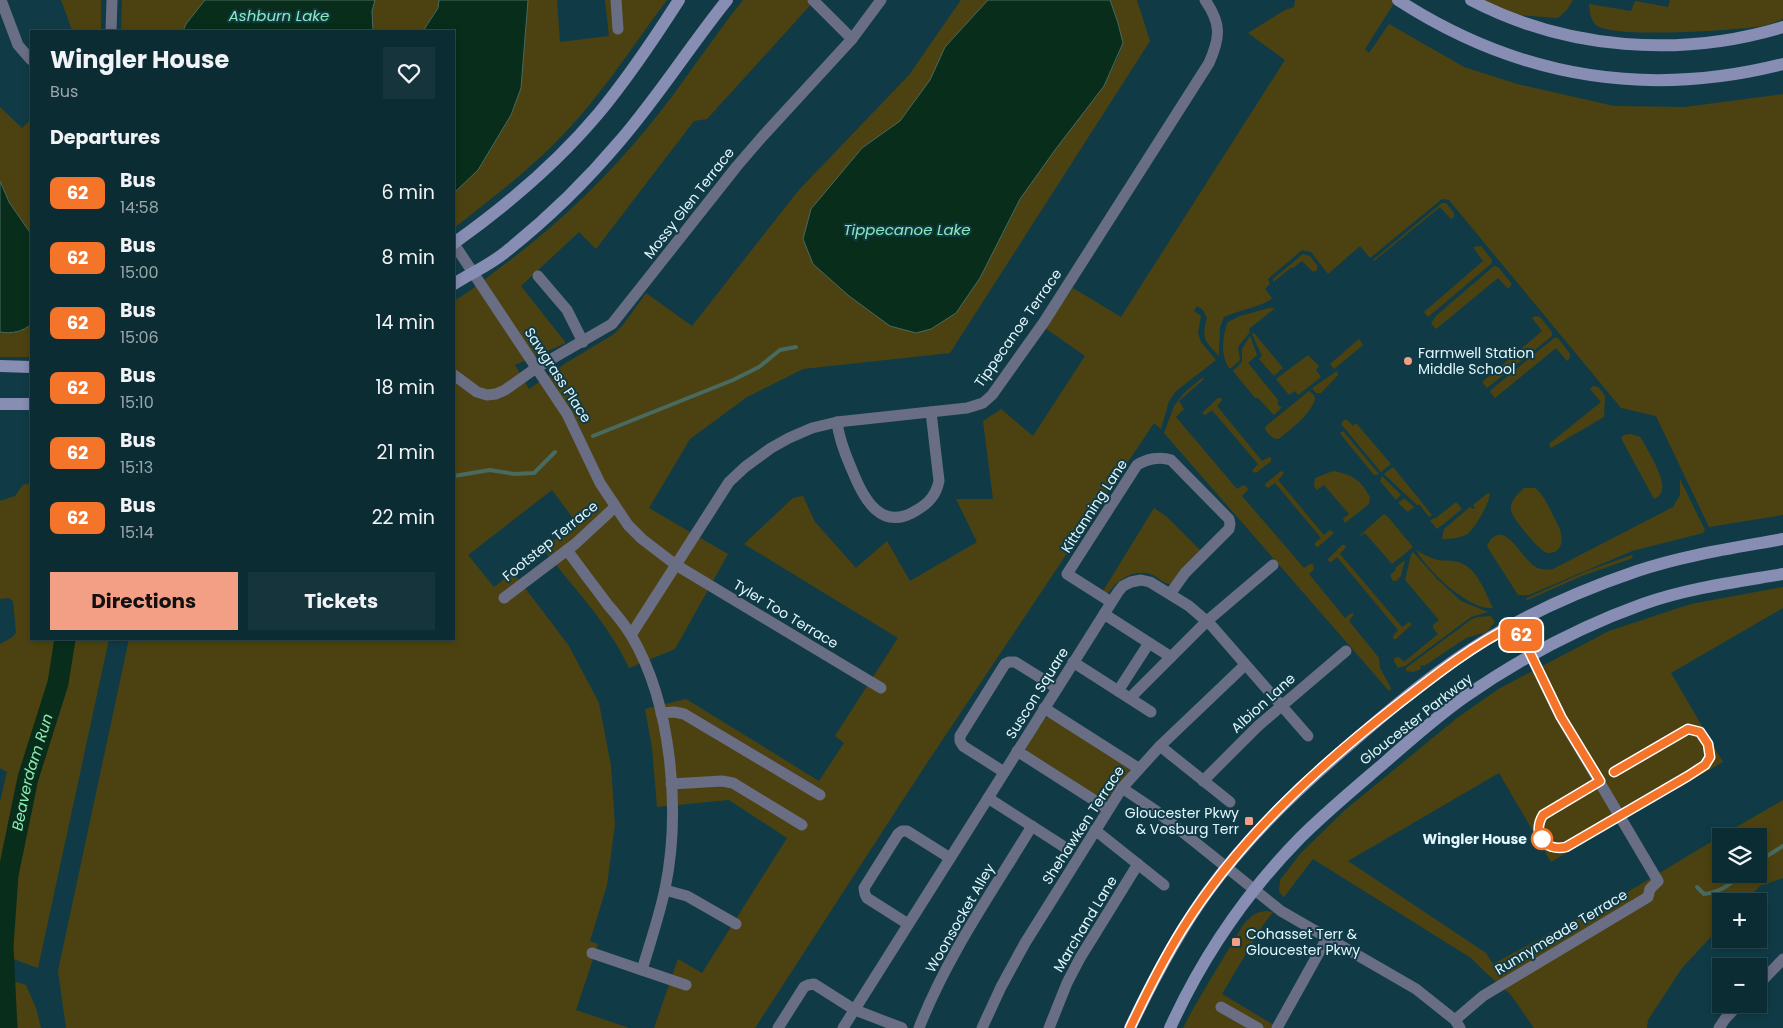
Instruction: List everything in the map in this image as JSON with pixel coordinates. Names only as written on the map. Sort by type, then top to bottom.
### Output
[{"type":"main road","points":[[455,243],[484,222],[544,171],[571,144],[622,84],[648,49],[679,0]]},
{"type":"main road","points":[[455,283],[507,252],[593,172],[645,110],[727,0]]},
{"type":"main road","points":[[1471,0],[1547,31],[1621,44],[1674,46],[1701,44],[1736,39],[1783,27]]},
{"type":"main road","points":[[1403,3],[1444,28],[1484,46],[1556,69],[1588,75],[1620,80],[1685,80],[1755,71],[1783,64]]},
{"type":"main road","points":[[0,366],[30,367]]},
{"type":"main road","points":[[0,404],[30,404]]},
{"type":"main road","name":"Gloucester Parkway","points":[[1130,1028],[1182,928],[1226,867],[1302,786],[1372,725],[1425,683],[1478,645],[1564,600],[1602,584],[1652,566],[1714,551],[1783,539]]},
{"type":"main road","name":"Gloucester Parkway","points":[[1170,1028],[1194,980],[1217,941],[1256,889],[1300,838],[1396,753],[1462,699],[1531,654],[1593,624],[1644,604],[1715,585],[1783,574]]},
{"type":"street","points":[[1,0],[18,45],[30,59]]},
{"type":"street","points":[[110,30],[112,0]]},
{"type":"street","points":[[616,0],[618,29]]},
{"type":"street","points":[[813,0],[852,39]]},
{"type":"street","name":"Mossy Glen Terrace","points":[[455,376],[477,392],[486,395],[496,394],[505,390],[536,368],[604,329],[619,317],[737,166],[852,39],[881,0]]},
{"type":"street","name":"Tippecanoe Terrace","points":[[631,635],[721,492],[738,472],[772,448],[788,438],[812,428],[837,422],[967,408],[983,403],[992,395],[1044,322],[1209,63],[1216,48],[1218,25],[1205,0]]},
{"type":"street","name":"Sawgrass Place","points":[[455,245],[567,414],[600,483],[615,507],[628,525],[642,539],[676,565]]},
{"type":"street","points":[[538,276],[567,310],[583,342]]},
{"type":"street","points":[[837,422],[839,440],[862,495],[881,514],[901,517],[910,515],[925,505],[937,490],[938,481],[931,412]]},
{"type":"street","name":"Kittanning Lane","points":[[1112,602],[1067,574],[1137,465],[1146,460],[1165,458],[1171,460],[1229,519],[1230,524],[1229,529],[1184,573],[1170,594]]},
{"type":"street","name":"Footstep Terrace","points":[[504,598],[567,550],[615,507]]},
{"type":"street","points":[[567,550],[631,635],[649,674],[661,713],[671,784],[671,847],[665,890],[642,970]]},
{"type":"street","name":"Tyler Too Terrace","points":[[676,565],[881,688]]},
{"type":"street","points":[[1130,698],[1207,621],[1273,565]]},
{"type":"street","name":"Suscon Square","points":[[843,1028],[1073,662],[1123,586],[1141,580],[1150,582],[1190,606],[1207,621],[1308,736]]},
{"type":"street","points":[[1104,614],[1171,657]]},
{"type":"street","name":"Runnymeade Terrace","points":[[1458,1024],[1483,996],[1648,897],[1650,889],[1658,881],[1561,717],[1516,624]]},
{"type":"street","points":[[1118,691],[1148,643]]},
{"type":"street","name":"Albion Lane","points":[[1203,781],[1258,726],[1346,651]]},
{"type":"street","points":[[1004,772],[962,746],[960,736],[1005,664],[1015,662],[1057,688]]},
{"type":"street","points":[[1073,662],[1152,712]]},
{"type":"street","name":"Shehawken Terrace","points":[[982,1028],[1001,987],[1025,943],[1122,788],[1138,768],[1160,746],[1245,665]]},
{"type":"street","points":[[1044,708],[1138,768]]},
{"type":"street","points":[[661,713],[674,712],[684,714],[820,796]]},
{"type":"street","points":[[1160,746],[1230,802]]},
{"type":"street","points":[[1017,752],[1108,809]]},
{"type":"street","points":[[671,784],[722,781],[732,783],[802,825]]},
{"type":"street","points":[[1122,788],[1155,810],[1256,889],[1281,911],[1416,990],[1458,1024]]},
{"type":"street","points":[[988,798],[1066,848]]},
{"type":"street","name":"Woonsocket Alley","points":[[919,1028],[940,980],[960,943],[1032,826]]},
{"type":"street","points":[[1095,830],[1164,885]]},
{"type":"street","points":[[908,924],[867,898],[864,888],[898,834],[902,831],[907,831],[950,858]]},
{"type":"street","name":"Marchand Lane","points":[[1049,1028],[1080,958],[1138,864]]},
{"type":"street","points":[[665,890],[687,896],[736,924]]},
{"type":"street","points":[[1277,1028],[1327,938]]},
{"type":"street","points":[[592,953],[686,984]]},
{"type":"street","points":[[1767,976],[1783,959]]},
{"type":"street","points":[[778,1028],[808,984],[814,984],[854,1010],[902,1028]]},
{"type":"street","points":[[1221,1007],[1258,1028]]},
{"type":"street","points":[[1719,1028],[1730,1013]]},
{"type":"shaded area","points":[[61,0],[101,0],[101,30],[72,30]]},
{"type":"shaded area","points":[[122,0],[205,0],[183,30],[121,30]]},
{"type":"shaded area","points":[[375,0],[439,0],[438,7],[424,30],[373,30],[372,11]]},
{"type":"shaded area","points":[[528,0],[557,0],[560,42],[609,36],[605,0],[667,0],[601,91],[572,126],[519,176],[455,227],[455,192],[491,150],[511,115],[521,88]]},
{"type":"shaded area","points":[[743,0],[815,0],[707,119],[694,121],[596,249],[579,232],[521,286],[566,343],[515,365],[529,389],[566,363],[614,334],[623,325],[646,293],[692,326],[798,191],[909,75],[961,0],[988,0],[945,47],[930,80],[900,121],[862,148],[811,209],[803,239],[1001,238],[1020,199],[1104,86],[1118,57],[1123,43],[1110,0],[1137,0],[1150,41],[950,353],[803,369],[747,397],[690,439],[649,508],[728,554],[675,649],[629,668],[601,621],[543,549],[576,522],[552,490],[468,555],[494,587],[513,572],[569,646],[599,703],[611,766],[615,824],[607,885],[590,941],[598,944],[576,1010],[629,1028],[66,1028],[58,971],[129,640],[455,640],[455,300],[538,238],[596,185],[631,147],[660,111]]},
{"type":"shaded area","points":[[1295,0],[1396,0],[1365,49],[1369,53],[1389,24],[1464,67],[1517,84],[1614,106],[1685,107],[1783,94],[1783,515],[1709,527],[1656,416],[1621,408],[1449,200],[1442,199],[1370,258],[1360,246],[1328,274],[1311,252],[1302,250],[1268,279],[1270,284],[1265,289],[1272,298],[1263,304],[1224,317],[1220,327],[1219,356],[1210,346],[1204,335],[1207,318],[1203,310],[1197,306],[1194,311],[1201,316],[1198,333],[1201,342],[1216,360],[1176,391],[1169,401],[1161,429],[1154,423],[921,772],[755,1028],[654,1028],[678,959],[702,973],[787,838],[729,800],[657,807],[652,747],[645,709],[686,699],[819,781],[844,743],[835,736],[898,638],[744,544],[793,498],[803,496],[815,522],[856,568],[887,541],[910,581],[977,542],[956,499],[993,499],[983,421],[1001,409],[1033,436],[1085,356],[1045,328],[1073,288],[1121,317],[1285,60],[1248,33],[1285,10],[1294,7]]},
{"type":"shaded area","points":[[1482,0],[1573,0],[1567,10],[1558,18],[1516,15]]},
{"type":"shaded area","points":[[1670,0],[1783,0],[1783,19],[1757,27],[1647,33],[1624,32],[1596,25],[1591,18],[1589,4],[1631,11],[1635,1],[1668,7]]},
{"type":"shaded area","points":[[0,107],[22,128],[30,120],[30,233],[9,202],[0,181]]},
{"type":"shaded area","points":[[1442,203],[1446,203],[1454,213],[1454,217],[1451,219],[1440,207],[1373,260]]},
{"type":"shaded area","points":[[1481,246],[1492,260],[1492,263],[1428,317],[1424,312],[1483,261],[1473,247]]},
{"type":"shaded area","points":[[1303,254],[1310,256],[1317,265],[1317,270],[1313,272],[1302,261],[1273,282],[1273,279]]},
{"type":"shaded area","points":[[1494,266],[1498,267],[1512,284],[1508,289],[1498,278],[1436,329],[1431,323],[1437,315]]},
{"type":"shaded area","points":[[1275,308],[1249,329],[1250,332],[1238,347],[1240,360],[1230,369],[1223,353],[1224,334],[1228,322],[1240,316]]},
{"type":"shaded area","points":[[1535,316],[1540,317],[1552,332],[1552,336],[1487,388],[1482,382],[1542,331],[1532,318]]},
{"type":"shaded area","points":[[30,325],[30,357],[0,357],[0,332],[19,332]]},
{"type":"shaded area","points":[[1254,333],[1283,368],[1274,376],[1259,359],[1262,356],[1252,334]]},
{"type":"shaded area","points":[[1250,336],[1257,355],[1248,363],[1279,401],[1277,403],[1280,407],[1283,406],[1274,415],[1258,398],[1255,398],[1233,371],[1242,362],[1242,349]]},
{"type":"shaded area","points":[[1554,338],[1558,338],[1570,354],[1570,358],[1567,361],[1556,348],[1495,398],[1490,392],[1491,390]]},
{"type":"shaded area","points":[[1359,339],[1363,345],[1334,369],[1330,364]]},
{"type":"shaded area","points":[[1308,355],[1319,366],[1316,370],[1321,377],[1298,395],[1295,391],[1289,395],[1276,379]]},
{"type":"shaded area","points":[[1337,371],[1338,375],[1321,393],[1316,393],[1312,388]]},
{"type":"shaded area","points":[[1202,378],[1204,379],[1179,401],[1184,409],[1176,417],[1237,489],[1244,485],[1247,487],[1248,490],[1242,496],[1304,568],[1313,564],[1314,569],[1309,574],[1345,618],[1352,613],[1354,614],[1349,621],[1379,658],[1380,668],[1391,689],[1389,691],[1164,433],[1174,406],[1185,392]]},
{"type":"shaded area","points":[[1593,386],[1598,387],[1605,396],[1604,417],[1551,448],[1549,444],[1601,402],[1590,389]]},
{"type":"shaded area","points":[[1309,391],[1314,395],[1315,400],[1304,417],[1279,439],[1271,436],[1265,429],[1266,426]]},
{"type":"shaded area","points":[[1218,398],[1222,400],[1217,406],[1262,461],[1269,457],[1271,458],[1271,461],[1256,473],[1252,471],[1258,464],[1212,410],[1205,415],[1202,413]]},
{"type":"shaded area","points":[[1344,420],[1347,420],[1353,426],[1356,423],[1391,464],[1381,472],[1341,424]]},
{"type":"shaded area","points":[[1343,431],[1379,474],[1374,475],[1342,436],[1340,433]]},
{"type":"shaded area","points":[[1631,434],[1640,437],[1643,441],[1659,472],[1662,490],[1659,496],[1654,499],[1621,438],[1624,435]]},
{"type":"shaded area","points":[[1393,467],[1432,515],[1429,517],[1420,505],[1417,505],[1384,474]]},
{"type":"shaded area","points":[[1281,471],[1284,473],[1278,480],[1324,535],[1330,530],[1334,533],[1318,547],[1315,546],[1315,543],[1321,538],[1275,483],[1268,488],[1265,486]]},
{"type":"shaded area","points":[[1333,471],[1355,479],[1363,486],[1370,497],[1369,504],[1345,523],[1343,519],[1349,514],[1324,485],[1317,490],[1314,486],[1315,478]]},
{"type":"shaded area","points":[[1382,476],[1401,495],[1396,500],[1380,481]]},
{"type":"shaded area","points":[[1680,479],[1705,530],[1703,533],[1632,551],[1529,595],[1518,595],[1487,546],[1493,538],[1499,535],[1505,536],[1534,566],[1543,569],[1553,569],[1673,507],[1680,495]]},
{"type":"shaded area","points":[[30,483],[30,640],[109,640],[38,968],[0,954],[0,802],[7,772],[0,768],[0,644],[16,633],[13,601],[8,598],[0,599],[0,501],[15,496],[23,485]]},
{"type":"shaded area","points":[[1524,488],[1535,488],[1539,491],[1559,527],[1561,544],[1553,552],[1548,553],[1539,547],[1516,520],[1511,510],[1511,504]]},
{"type":"shaded area","points":[[1488,493],[1490,494],[1484,510],[1466,535],[1442,539],[1444,529],[1470,507],[1475,508],[1473,505]]},
{"type":"shaded area","points":[[1404,498],[1414,507],[1408,512],[1398,503]]},
{"type":"shaded area","points":[[1456,502],[1462,509],[1437,529],[1430,521]]},
{"type":"shaded area","points":[[1154,508],[1167,517],[1201,551],[1171,584],[1153,575],[1140,573],[1122,579],[1108,593],[1103,591]]},
{"type":"shaded area","points":[[1384,514],[1413,547],[1392,564],[1365,533],[1357,538]]},
{"type":"shaded area","points":[[1342,545],[1346,547],[1340,554],[1402,627],[1409,622],[1412,624],[1396,639],[1393,639],[1393,636],[1398,630],[1337,557],[1331,562],[1327,560]]},
{"type":"shaded area","points":[[1416,550],[1435,559],[1458,562],[1465,565],[1480,581],[1493,608],[1472,603],[1449,587],[1429,568]]},
{"type":"shaded area","points":[[1413,552],[1437,579],[1461,601],[1488,612],[1471,617],[1405,666],[1398,668],[1394,658],[1399,657],[1404,662],[1438,634],[1433,625],[1439,620],[1405,580]]},
{"type":"shaded area","points":[[1632,555],[1633,558],[1582,576],[1525,601],[1527,598],[1587,571]]},
{"type":"shaded area","points":[[1405,560],[1401,576],[1396,581],[1393,581],[1390,575]]},
{"type":"shaded area","points":[[1783,587],[1783,608],[1671,673],[1723,762],[1551,862],[1499,773],[1348,861],[1486,953],[1493,964],[1631,890],[1712,841],[1712,883],[1767,883],[1767,828],[1735,828],[1783,800],[1783,878],[1760,886],[1753,893],[1712,893],[1712,936],[1682,968],[1648,1020],[1647,1028],[1534,1028],[1511,995],[1471,958],[1313,859],[1284,897],[1279,892],[1280,880],[1301,853],[1345,810],[1457,718],[1500,688],[1609,631],[1691,604]]},
{"type":"shaded area","points":[[1491,616],[1495,622],[1487,632],[1466,638],[1424,666],[1420,666],[1421,669],[1413,672],[1406,671],[1406,668],[1472,619]]},
{"type":"shaded area","points":[[1051,717],[1130,767],[1130,771],[1109,801],[1104,802],[1028,754],[1026,748],[1045,718]]},
{"type":"shaded area","points":[[1259,912],[1273,912],[1263,925],[1222,994],[1279,1028],[1183,1028],[1243,925],[1248,919]]},
{"type":"shaded area","points":[[0,977],[26,985],[36,1008],[41,1028],[0,1028]]},
{"type":"water","name":"Ashburn Lake","points":[[205,0],[375,0],[372,11],[373,30],[183,30]]},
{"type":"water","points":[[439,0],[528,0],[521,88],[511,115],[478,170],[455,192],[455,30],[424,30],[438,8]]},
{"type":"water","name":"Tippecanoe Lake","points":[[988,0],[1110,0],[1123,43],[1104,86],[1020,199],[980,278],[956,313],[931,329],[916,333],[890,326],[849,296],[813,264],[803,239],[811,209],[862,148],[900,121],[930,80],[945,47]]},
{"type":"water","points":[[0,181],[9,202],[30,233],[30,325],[21,331],[0,332]]},
{"type":"waterway","points":[[593,436],[733,380],[759,367],[780,350],[796,347]]},
{"type":"waterway","points":[[455,476],[490,470],[514,474],[534,473],[555,452]]},
{"type":"waterway","name":"Beaverdam Run","points":[[7,1028],[3,946],[8,875],[28,778],[58,683],[65,640]]},
{"type":"waterway","points":[[1767,856],[1783,846]]},
{"type":"waterway","points":[[1697,887],[1704,894],[1715,892],[1731,883]]},
{"type":"bus line","name":"62","points":[[1130,1028],[1182,928],[1226,867],[1261,828],[1302,786],[1372,725],[1425,683],[1501,631],[1516,624],[1561,717],[1600,781],[1543,815],[1538,823],[1539,832],[1544,842],[1552,848],[1566,847],[1688,776],[1705,765],[1710,757],[1708,744],[1700,732],[1688,729],[1614,772]]},
{"type":"place","name":"Farmwell Station Middle School","points":[[1408,361]]},
{"type":"place","name":"Gloucester Pkwy & Vosburg Terr","points":[[1249,821]]},
{"type":"place","name":"Wingler House","points":[[1542,839]]},
{"type":"place","name":"Cohasset Terr & Gloucester Pkwy","points":[[1236,942]]}]
